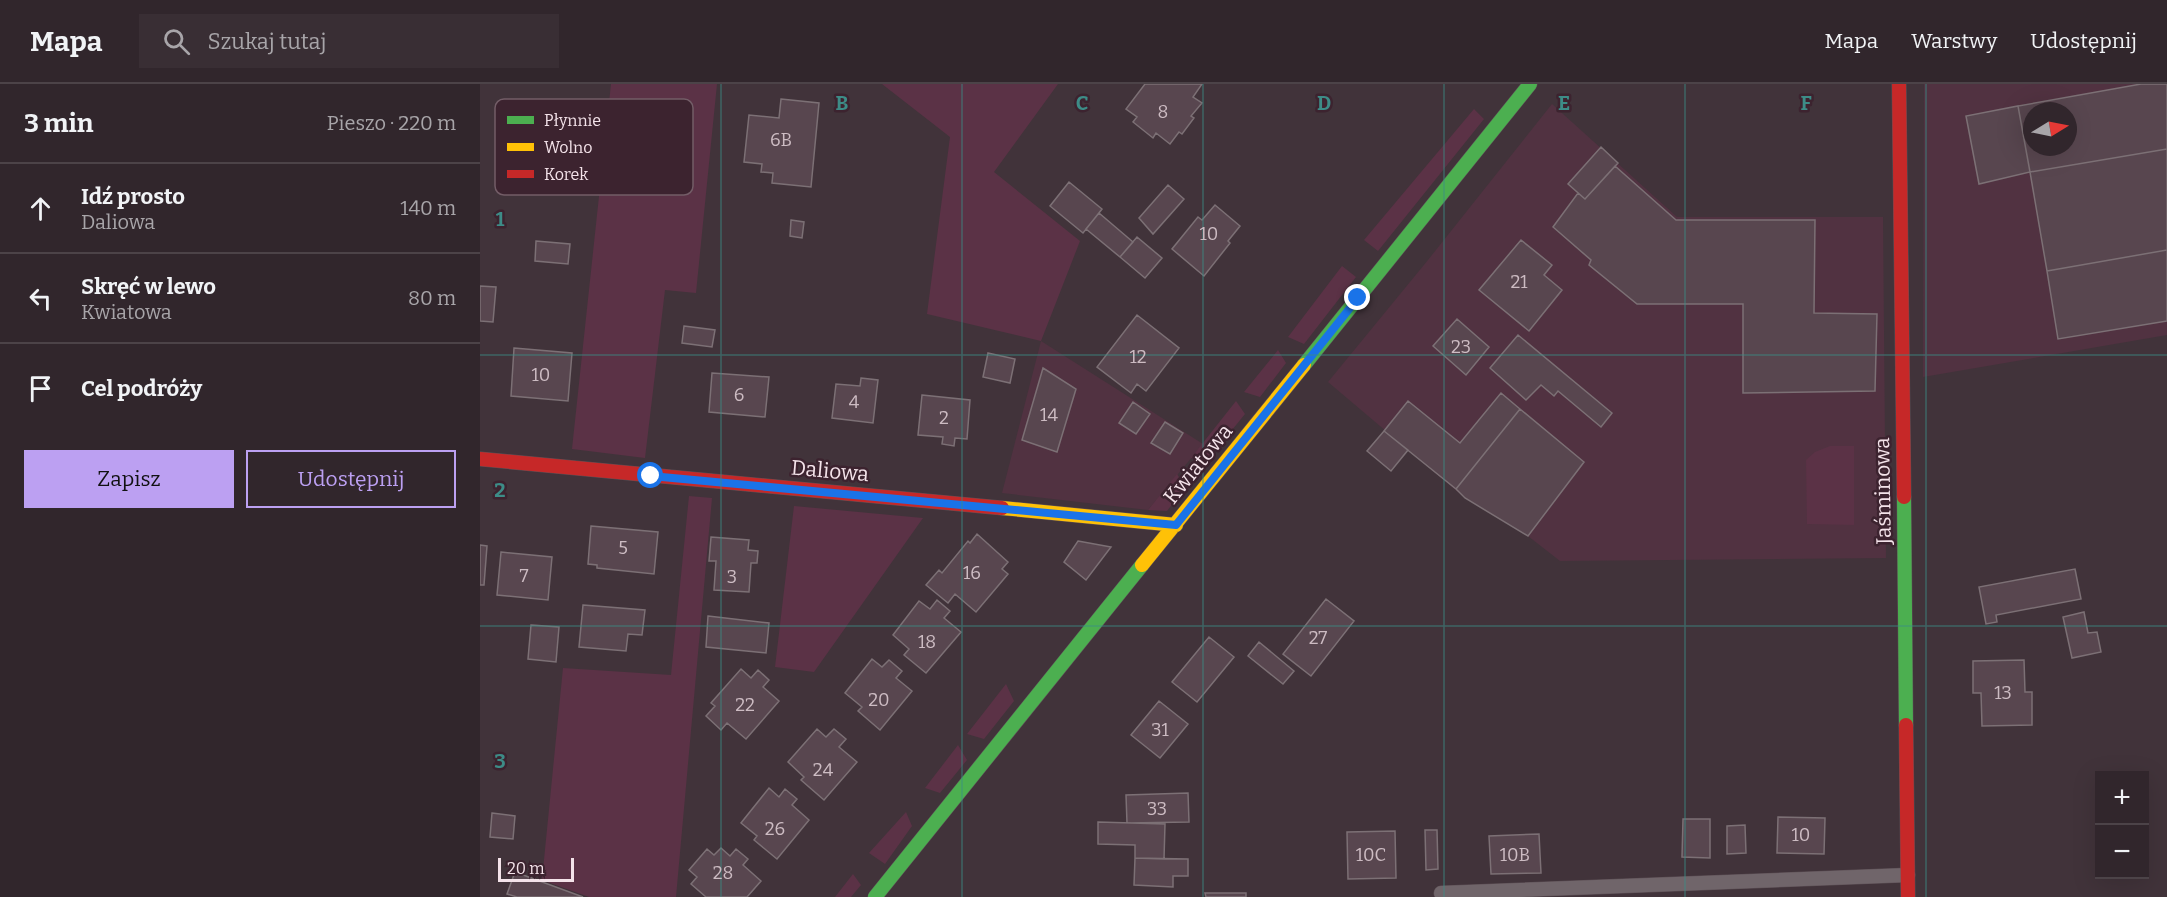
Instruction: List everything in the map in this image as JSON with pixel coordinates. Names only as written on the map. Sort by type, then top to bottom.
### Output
[{"type":"street","name":"Kwiatowa","points":[[875,897],[1530,84]]},
{"type":"street","name":"Jaśminowa","points":[[1899,84],[1908,897]]},
{"type":"street","name":"Daliowa","points":[[480,459],[1176,525]]},
{"type":"lane","points":[[1441,893],[1908,874]]},
{"type":"shaded area","points":[[611,84],[717,84],[696,293],[665,290],[645,458],[572,449],[599,195],[693,195],[693,99],[609,99]]},
{"type":"shaded area","points":[[882,84],[1058,84],[994,172],[1080,241],[1041,341],[927,314],[950,137]]},
{"type":"shaded area","points":[[1924,84],[2167,84],[2167,335],[1923,377]]},
{"type":"shaded area","points":[[1552,104],[1677,217],[1883,217],[1886,558],[1560,561],[1528,536],[1465,498],[1328,382]]},
{"type":"shaded area","points":[[1474,109],[1484,119],[1378,251],[1364,240]]},
{"type":"shaded area","points":[[1342,266],[1356,277],[1304,344],[1288,337]]},
{"type":"shaded area","points":[[1041,341],[1203,444],[1148,510],[1002,493]]},
{"type":"shaded area","points":[[1278,350],[1286,363],[1260,397],[1244,392]]},
{"type":"shaded area","points":[[1236,401],[1245,414],[1206,462],[1191,458]]},
{"type":"shaded area","points":[[1830,446],[1854,446],[1854,525],[1807,524],[1806,460],[1815,452]]},
{"type":"shaded area","points":[[1177,474],[1185,487],[1167,511],[1148,510]]},
{"type":"shaded area","points":[[689,496],[712,498],[676,897],[589,897],[542,880],[563,668],[671,675]]},
{"type":"shaded area","points":[[794,506],[923,518],[814,672],[775,667]]},
{"type":"shaded area","points":[[1006,684],[1014,701],[984,739],[967,734]]},
{"type":"shaded area","points":[[958,745],[967,760],[940,793],[925,788]]},
{"type":"shaded area","points":[[906,812],[912,826],[885,864],[869,853]]},
{"type":"shaded area","points":[[853,874],[861,885],[851,897],[835,897]]},
{"type":"building","points":[[1145,84],[1202,84],[1193,97],[1202,103],[1191,116],[1194,118],[1182,134],[1179,132],[1170,144],[1156,133],[1153,138],[1133,122],[1137,117],[1126,109]]},
{"type":"building","points":[[2141,84],[2167,84],[2167,149],[2030,172],[2027,156],[2077,156],[2077,102],[2040,102]]},
{"type":"building","points":[[781,99],[819,103],[811,187],[772,183],[773,173],[761,172],[762,164],[744,162],[749,115],[779,118]]},
{"type":"building","points":[[2023,105],[2023,134],[2018,106]]},
{"type":"building","points":[[2018,106],[2023,134],[2023,156],[2027,156],[2030,172],[1979,184],[1966,116]]},
{"type":"building","points":[[1601,147],[1618,163],[1585,199],[1568,184]]},
{"type":"building","points":[[2167,149],[2167,250],[2047,271],[2030,172]]},
{"type":"building","points":[[1615,166],[1676,220],[1815,220],[1814,313],[1877,314],[1875,391],[1743,393],[1743,304],[1637,304],[1589,265],[1591,260],[1553,227],[1578,193],[1585,199]]},
{"type":"building","points":[[1069,182],[1102,209],[1083,233],[1050,206]]},
{"type":"building","points":[[1168,185],[1184,199],[1153,234],[1139,218]]},
{"type":"building","points":[[1215,205],[1240,226],[1228,241],[1230,243],[1204,276],[1172,249],[1198,217],[1202,220]]},
{"type":"building","points":[[1099,213],[1133,242],[1120,257],[1086,229]]},
{"type":"building","points":[[791,220],[804,222],[802,238],[790,236]]},
{"type":"building","points":[[1137,237],[1162,258],[1145,278],[1120,257]]},
{"type":"building","points":[[1521,240],[1552,265],[1544,275],[1562,290],[1529,331],[1479,290]]},
{"type":"building","points":[[536,241],[570,244],[568,264],[535,261]]},
{"type":"building","points":[[2167,250],[2167,321],[2058,339],[2047,271]]},
{"type":"building","points":[[480,286],[496,287],[493,322],[480,321]]},
{"type":"building","points":[[1137,315],[1179,348],[1146,391],[1137,384],[1131,393],[1097,367]]},
{"type":"building","points":[[1457,319],[1489,347],[1466,375],[1433,346]]},
{"type":"building","points":[[684,326],[715,330],[712,347],[682,343]]},
{"type":"building","points":[[1518,335],[1612,413],[1601,427],[1558,391],[1554,396],[1541,385],[1526,400],[1490,368]]},
{"type":"building","points":[[514,348],[572,353],[568,401],[511,396]]},
{"type":"building","points":[[988,353],[1015,359],[1010,383],[983,377]]},
{"type":"building","points":[[1043,368],[1076,389],[1057,452],[1022,440]]},
{"type":"building","points":[[712,373],[769,377],[765,417],[709,412]]},
{"type":"building","points":[[861,378],[878,380],[873,423],[832,418],[836,384],[860,386]]},
{"type":"building","points":[[1501,393],[1520,409],[1456,489],[1384,431],[1408,401],[1460,443]]},
{"type":"building","points":[[922,395],[970,400],[967,439],[955,438],[954,446],[942,444],[943,437],[918,435]]},
{"type":"building","points":[[1133,402],[1150,414],[1136,434],[1119,423]]},
{"type":"building","points":[[1520,409],[1584,462],[1528,536],[1465,498],[1456,489]]},
{"type":"building","points":[[1165,422],[1183,433],[1170,454],[1151,443]]},
{"type":"building","points":[[1384,431],[1408,450],[1391,471],[1367,451]]},
{"type":"building","points":[[591,526],[658,532],[654,574],[597,568],[597,565],[588,564]]},
{"type":"building","points":[[977,534],[1008,562],[1002,569],[1008,574],[976,612],[955,594],[948,603],[926,585],[939,570],[942,573],[968,541],[970,543]]},
{"type":"building","points":[[711,537],[749,540],[748,550],[758,551],[757,563],[751,563],[749,592],[714,590],[716,561],[709,561]]},
{"type":"building","points":[[1078,541],[1111,547],[1086,580],[1064,562]]},
{"type":"building","points":[[480,545],[487,546],[484,585],[480,585]]},
{"type":"building","points":[[501,552],[552,557],[548,600],[497,595]]},
{"type":"building","points":[[2075,569],[2081,599],[1996,615],[1997,622],[1986,624],[1979,587]]},
{"type":"building","points":[[1326,599],[1354,621],[1311,676],[1283,654]]},
{"type":"building","points":[[937,600],[950,611],[944,618],[961,632],[926,673],[904,655],[909,649],[893,635],[919,601],[930,609]]},
{"type":"building","points":[[583,605],[645,610],[642,635],[628,634],[626,651],[579,647]]},
{"type":"building","points":[[2084,612],[2088,633],[2097,632],[2101,652],[2072,658],[2063,617]]},
{"type":"building","points":[[708,616],[769,623],[766,653],[706,647]]},
{"type":"building","points":[[531,625],[559,627],[556,662],[528,659]]},
{"type":"building","points":[[1209,637],[1234,657],[1197,702],[1172,682]]},
{"type":"building","points":[[1259,642],[1294,671],[1283,684],[1248,656]]},
{"type":"building","points":[[872,659],[882,667],[889,660],[902,671],[896,678],[912,691],[880,730],[858,711],[862,707],[845,693]]},
{"type":"building","points":[[2024,660],[2025,692],[2032,692],[2032,725],[1982,726],[1981,693],[1973,693],[1973,661]]},
{"type":"building","points":[[741,669],[751,678],[758,670],[769,680],[763,687],[779,701],[746,739],[727,723],[721,730],[706,716],[715,706],[711,703]]},
{"type":"building","points":[[1159,701],[1188,724],[1160,758],[1131,735]]},
{"type":"building","points":[[817,729],[826,737],[834,729],[846,739],[839,747],[857,762],[824,800],[801,780],[804,777],[788,762]]},
{"type":"building","points":[[769,788],[779,797],[785,789],[797,799],[792,805],[809,820],[777,859],[754,840],[757,836],[741,823]]},
{"type":"building","points":[[1188,793],[1189,822],[1127,823],[1126,795]]},
{"type":"building","points":[[492,813],[515,816],[513,839],[490,837]]},
{"type":"building","points":[[1778,817],[1825,818],[1824,854],[1777,853]]},
{"type":"building","points":[[1683,819],[1710,819],[1710,858],[1682,857]]},
{"type":"building","points":[[1098,822],[1165,824],[1164,859],[1135,858],[1135,845],[1098,844]]},
{"type":"building","points":[[1745,825],[1746,853],[1727,854],[1727,826]]},
{"type":"building","points":[[1425,830],[1437,830],[1438,869],[1426,870]]},
{"type":"building","points":[[1395,831],[1396,878],[1348,879],[1347,832]]},
{"type":"building","points":[[1539,834],[1541,873],[1491,874],[1489,836]]},
{"type":"building","points":[[721,848],[730,856],[736,849],[748,859],[743,865],[761,881],[747,897],[706,897],[691,884],[697,877],[689,870],[707,849],[714,855]]},
{"type":"building","points":[[1135,858],[1188,859],[1188,876],[1173,876],[1173,887],[1134,885]]},
{"type":"building","points":[[515,872],[583,897],[517,897],[507,894]]},
{"type":"building","points":[[1205,893],[1246,893],[1246,897],[1206,897]]},
{"type":"traffic: fast","points":[[1304,365],[1530,84]]},
{"type":"traffic: fast","points":[[1904,497],[1906,725]]},
{"type":"traffic: fast","points":[[875,897],[1142,565]]},
{"type":"traffic: slow","points":[[1142,565],[1304,365]]},
{"type":"traffic: slow","points":[[1002,508],[1176,525]]},
{"type":"traffic: jam","points":[[1899,84],[1904,497]]},
{"type":"traffic: jam","points":[[480,459],[1002,508]]},
{"type":"traffic: jam","points":[[1906,725],[1908,897]]},
{"type":"route","points":[[651,476],[1176,525],[1358,298]]}]
